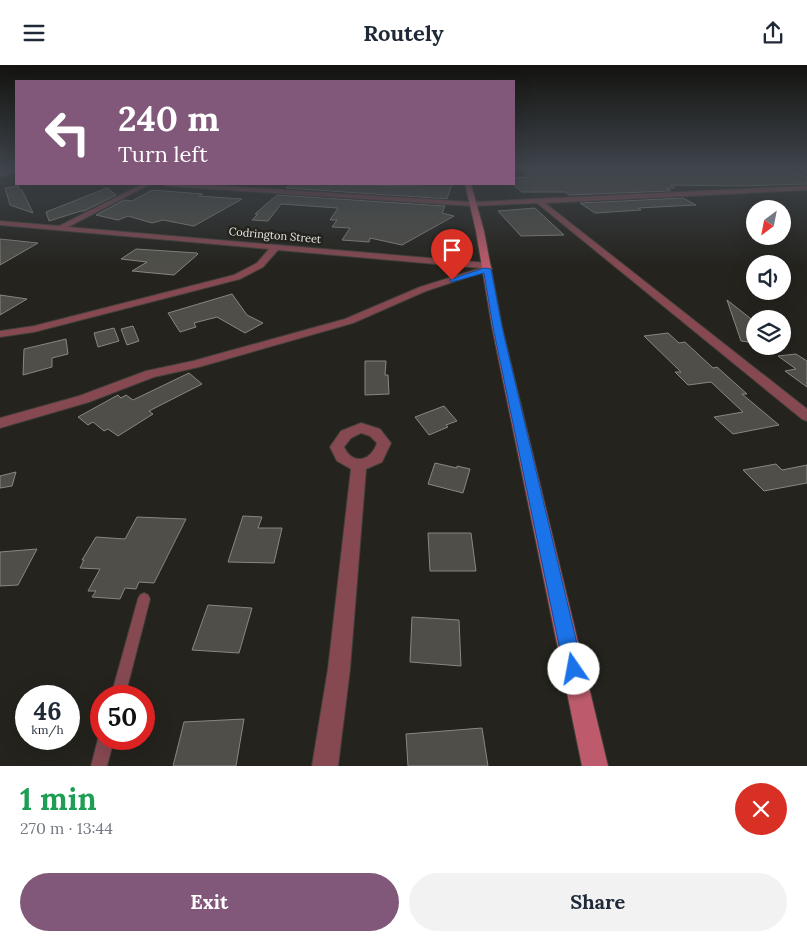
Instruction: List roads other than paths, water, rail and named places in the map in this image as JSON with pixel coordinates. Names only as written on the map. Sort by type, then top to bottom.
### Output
[{"type":"main road","points":[[472,204],[487,268],[497,327],[595,766]]},
{"type":"street","points":[[61,227],[112,202]]},
{"type":"street","points":[[437,202],[472,204],[523,202]]},
{"type":"street","points":[[540,202],[807,416]]},
{"type":"street","name":"Codrington Street","points":[[0,223],[61,227],[487,268]]},
{"type":"street","points":[[0,334],[34,329],[237,277],[260,265],[276,247]]},
{"type":"street","points":[[0,423],[84,399],[150,374],[195,364],[348,321],[423,289],[487,268]]},
{"type":"street","points":[[325,766],[339,669],[359,465]]},
{"type":"lane","points":[[121,685],[144,599]]},
{"type":"lane","points":[[99,766],[103,750]]}]
